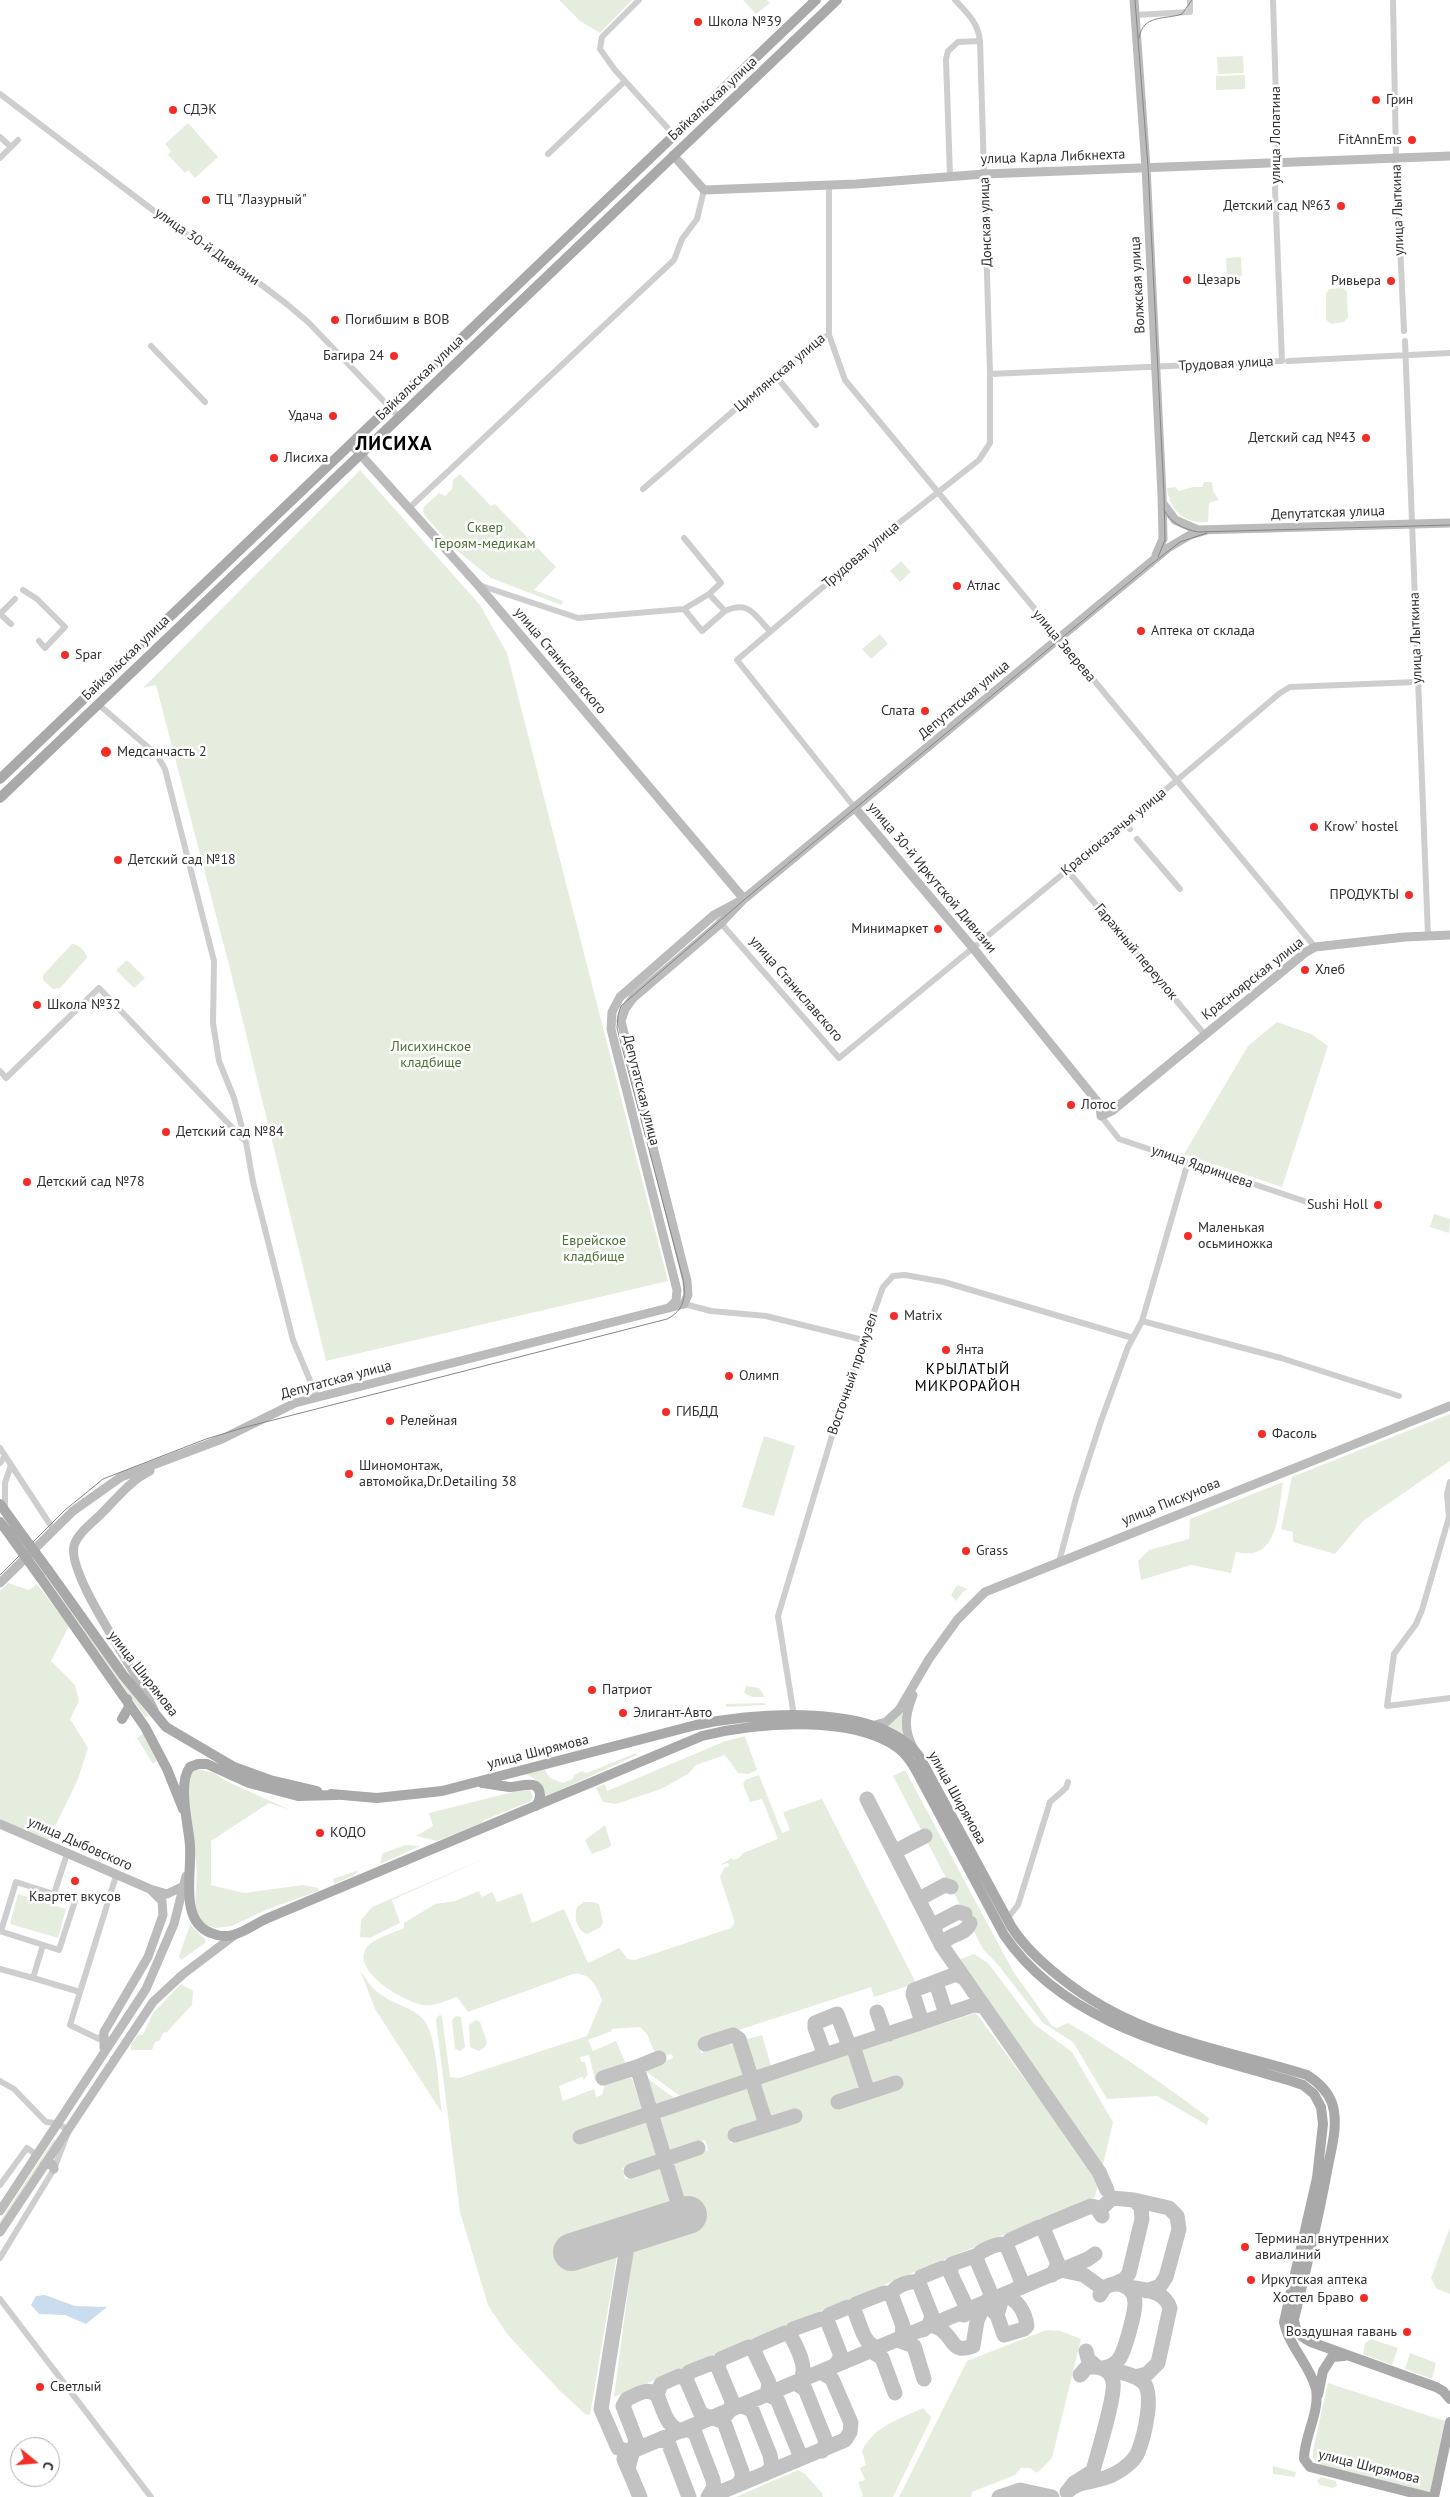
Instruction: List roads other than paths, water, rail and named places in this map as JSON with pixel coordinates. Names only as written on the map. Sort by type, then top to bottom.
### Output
[{"type":"main road","name":"Байкальская улица","points":[[0,779],[816,0]]},
{"type":"main road","name":"Байкальская улица","points":[[0,798],[837,0]]},
{"type":"main road","name":"Волжская улица","points":[[1134,0],[1146,167],[1162,495],[1163,539],[1158,552],[1148,565]]},
{"type":"main road","points":[[673,155],[704,190]]},
{"type":"main road","name":"улица Карла Либкнехта","points":[[704,190],[829,186],[984,174],[1450,156]]},
{"type":"main road","name":"улица Станиславского","points":[[351,444],[478,585],[744,899]]},
{"type":"main road","name":"Депутатская улица","points":[[1162,495],[1165,507],[1174,520],[1189,528],[1207,530],[1450,523]]},
{"type":"main road","name":"Депутатская улица","points":[[684,1304],[688,1297],[687,1281],[621,1021],[625,1009],[633,998],[721,923],[744,899],[1148,565],[1179,540],[1207,530]]},
{"type":"main road","name":"улица 30-й Иркутской Дивизии","points":[[855,808],[973,948],[1100,1105],[1102,1116]]},
{"type":"main road","name":"Депутатская улица","points":[[0,1583],[53,1529],[90,1498],[126,1475],[222,1439],[278,1410],[317,1397],[668,1309],[675,1303],[678,1292],[611,1029],[611,1020],[616,1004],[625,992],[714,915],[744,899]]},
{"type":"main road","name":"Красноярская улица","points":[[1102,1116],[1112,1111],[1306,952],[1315,947],[1450,935]]},
{"type":"main road","points":[[668,1309],[684,1304]]},
{"type":"main road","name":"улица Пискунова","points":[[875,1725],[886,1722],[899,1710],[929,1659],[957,1620],[985,1592],[1450,1406]]},
{"type":"main road","points":[[156,1715],[142,1684],[98,1613],[78,1570],[74,1555],[74,1544],[80,1535],[141,1475],[178,1456]]},
{"type":"main road","points":[[90,1498],[107,1492],[110,1496],[108,1507]]},
{"type":"main road","points":[[3,1508],[11,1528],[40,1577],[122,1692],[160,1754],[186,1816]]},
{"type":"main road","points":[[0,1522],[11,1528]]},
{"type":"main road","name":"улица Ширямова","points":[[11,1528],[48,1570],[123,1675],[171,1730],[234,1767],[290,1786],[337,1795],[377,1798],[442,1791],[702,1724],[737,1718],[794,1716],[843,1718],[875,1725],[900,1737],[914,1750],[929,1773],[1017,1936],[1038,1958],[1073,1988],[1109,2011],[1148,2029],[1234,2056],[1307,2075],[1323,2088],[1332,2105],[1334,2125],[1332,2146],[1294,2325],[1298,2334],[1304,2338],[1436,2387],[1443,2391],[1450,2399]]},
{"type":"main road","points":[[88,1662],[91,1656],[90,1648]]},
{"type":"main road","name":"улица Пискунова","points":[[914,1750],[906,1732],[907,1711],[929,1659]]},
{"type":"main road","points":[[122,1692],[129,1707],[122,1720]]},
{"type":"main road","name":"улица Ширямова","points":[[236,1934],[268,1918],[689,1740],[716,1732],[758,1727],[829,1727],[863,1732],[899,1749],[917,1772],[1004,1935],[1031,1969],[1070,1998],[1110,2022],[1148,2038],[1302,2085],[1318,2100],[1323,2124],[1317,2178],[1284,2322],[1315,2387],[1315,2408],[1304,2455],[1307,2465],[1429,2497]]},
{"type":"main road","points":[[236,1934],[228,1936],[204,1930],[194,1921],[190,1907],[190,1848],[186,1816],[185,1776],[190,1767],[198,1764],[207,1764],[249,1783],[298,1796],[337,1795]]},
{"type":"main road","points":[[476,1782],[512,1787],[524,1784],[534,1786],[539,1790],[540,1795],[536,1806]]},
{"type":"main road","name":"улица Дыбовского","points":[[0,1824],[116,1876],[150,1889],[167,1894],[184,1886]]},
{"type":"main road","points":[[0,2211],[153,1975],[174,1924],[184,1886],[190,1848]]},
{"type":"main road","points":[[104,2051],[104,2032],[137,1979],[161,1923],[163,1915],[162,1902],[150,1889]]},
{"type":"main road","points":[[0,2232],[153,2002],[182,1975],[236,1934]]},
{"type":"main road","points":[[1031,1969],[1036,1971],[1040,1969],[1042,1964],[1038,1958]]},
{"type":"main road","points":[[1070,1998],[1060,1989],[1063,1984],[1073,1988]]},
{"type":"main road","points":[[44,2165],[52,2164],[54,2169]]},
{"type":"main road","points":[[1315,2408],[1325,2366],[1332,2357],[1338,2355],[1352,2357]]},
{"type":"main road","name":"улица Ширямова","points":[[1434,2497],[1450,2422]]},
{"type":"street","points":[[639,0],[602,37],[600,43],[601,53],[674,135]]},
{"type":"street","name":"Донская улица","points":[[955,0],[974,20],[979,29],[980,41],[992,432],[986,451]]},
{"type":"street","points":[[1135,15],[1190,12],[1190,0]]},
{"type":"street","name":"улица Лопатина","points":[[1273,0],[1278,162],[1275,188],[1285,361]]},
{"type":"street","name":"улица Лыткина","points":[[1393,0],[1396,157],[1404,331]]},
{"type":"street","points":[[950,176],[946,59],[948,51],[958,42],[980,41]]},
{"type":"street","points":[[548,154],[625,81]]},
{"type":"street","name":"улица 30-й Дивизии","points":[[0,94],[162,217],[288,305],[309,323],[399,417]]},
{"type":"street","points":[[0,137],[11,147]]},
{"type":"street","points":[[0,158],[18,140]]},
{"type":"street","name":"Цимлянская улица","points":[[643,489],[775,375],[816,342],[829,335],[829,186]]},
{"type":"street","points":[[408,509],[674,260],[682,239],[697,219],[704,190]]},
{"type":"street","name":"улица Зверева","points":[[829,335],[845,380],[1058,640],[1315,947]]},
{"type":"street","name":"улица Лыткина","points":[[1405,341],[1428,936]]},
{"type":"street","points":[[151,346],[206,402]]},
{"type":"street","name":"Трудовая улица","points":[[990,374],[1155,368],[1450,353]]},
{"type":"street","points":[[775,375],[816,425]]},
{"type":"street","name":"Трудовая улица","points":[[737,660],[937,492],[979,460],[986,451]]},
{"type":"street","points":[[478,585],[578,618],[684,609],[709,594],[721,583],[684,538]]},
{"type":"street","points":[[23,590],[37,599],[65,627],[46,648],[39,641]]},
{"type":"street","points":[[709,594],[725,612]]},
{"type":"street","points":[[11,624],[0,614],[16,599]]},
{"type":"street","points":[[684,609],[702,630],[725,612],[737,606],[747,608],[770,631]]},
{"type":"street","name":"улица 30-й Иркутской Дивизии","points":[[737,660],[855,808]]},
{"type":"street","name":"Красноказачья улица","points":[[839,1058],[1176,781],[1268,702],[1290,687],[1417,682]]},
{"type":"street","points":[[98,704],[157,755],[165,769],[214,962],[213,1023],[219,1061],[234,1098],[246,1142],[253,1182],[293,1340],[317,1397]]},
{"type":"street","points":[[1125,823],[1130,829]]},
{"type":"street","points":[[1137,839],[1180,889]]},
{"type":"street","name":"Гаражный переулок","points":[[1067,870],[1205,1035]]},
{"type":"street","name":"улица Станиславского","points":[[714,915],[839,1058]]},
{"type":"street","points":[[0,1071],[6,1078],[99,988],[246,1142]]},
{"type":"street","name":"улица Ядринцева","points":[[1102,1116],[1119,1139],[1313,1204]]},
{"type":"street","points":[[1059,1562],[1084,1472],[1133,1338],[1142,1321],[1188,1162]]},
{"type":"street","name":"Восточный промузел","points":[[794,1716],[778,1616],[831,1439],[863,1340],[883,1287],[893,1276],[905,1275],[944,1282],[1133,1338]]},
{"type":"street","points":[[684,1304],[711,1311],[766,1316],[863,1340]]},
{"type":"street","points":[[1142,1321],[1281,1358],[1361,1386],[1399,1396]]},
{"type":"street","points":[[0,1448],[53,1529]]},
{"type":"street","points":[[0,1463],[5,1456]]},
{"type":"street","points":[[3,1508],[5,1484],[11,1465]]},
{"type":"street","points":[[1450,1482],[1447,1494],[1449,1517],[1422,1610],[1416,1624],[1394,1654],[1387,1706],[1450,1698]]},
{"type":"street","points":[[1007,1919],[1018,1905],[1050,1802],[1066,1788],[1068,1782]]},
{"type":"street","points":[[54,1894],[67,1854]]},
{"type":"street","points":[[104,2032],[99,2039],[70,2025],[116,1876]]},
{"type":"street","points":[[16,1882],[74,1901],[59,1950],[1,1931],[16,1882]]},
{"type":"street","points":[[33,1978],[43,1945]]},
{"type":"street","points":[[0,1969],[80,1992]]},
{"type":"street","points":[[0,2081],[14,2089],[46,2122],[56,2123],[69,2130],[54,2169],[0,2258]]},
{"type":"street","points":[[0,2185],[27,2148],[37,2155]]},
{"type":"street","points":[[0,2299],[147,2496]]},
{"type":"water","points":[[45,2295],[75,2306],[107,2307],[86,2324],[65,2315],[39,2314],[31,2305],[36,2296]]},
{"type":"tram line","points":[[1135,0],[1148,167],[1164,495],[1165,540],[1158,557]]},
{"type":"tram line","points":[[1139,38],[1141,30],[1150,21],[1182,14],[1192,0]]},
{"type":"tram line","points":[[1164,510],[1178,525],[1198,532],[1450,525]]},
{"type":"tram line","points":[[0,1575],[65,1510],[103,1479],[206,1439],[246,1427],[667,1319],[678,1311],[684,1297],[683,1279],[617,1028],[621,1006],[744,900],[1149,566],[1180,542],[1207,533]]},
{"type":"place","name":"Школа №39","points":[[698,22]]},
{"type":"place","name":"Грин","points":[[1376,100]]},
{"type":"place","name":"СДЭК","points":[[173,110]]},
{"type":"place","name":"FitAnnEms","points":[[1412,140]]},
{"type":"place","name":"ТЦ \"Лазурный\"","points":[[206,200]]},
{"type":"place","name":"Детский сад №63","points":[[1341,206]]},
{"type":"place","name":"Цезарь","points":[[1187,280]]},
{"type":"place","name":"Ривьера","points":[[1391,281]]},
{"type":"place","name":"Погибшим в ВОВ","points":[[335,320]]},
{"type":"place","name":"Багира 24","points":[[394,356]]},
{"type":"place","name":"Удача","points":[[333,416]]},
{"type":"place","name":"Детский сад №43","points":[[1366,438]]},
{"type":"place","name":"Лисиха","points":[[274,458]]},
{"type":"place","name":"Атлас","points":[[957,586]]},
{"type":"place","name":"Аптека от склада","points":[[1141,631]]},
{"type":"place","name":"Spar","points":[[65,655]]},
{"type":"place","name":"Слата","points":[[925,711]]},
{"type":"place","name":"Медсанчасть 2","points":[[106,752]]},
{"type":"place","name":"Krow' hostel","points":[[1314,827]]},
{"type":"place","name":"Детский сад №18","points":[[118,860]]},
{"type":"place","name":"ПРОДУКТЫ","points":[[1409,895]]},
{"type":"place","name":"Минимаркет","points":[[938,929]]},
{"type":"place","name":"Хлеб","points":[[1305,970]]},
{"type":"place","name":"Школа №32","points":[[37,1005]]},
{"type":"place","name":"Лотос","points":[[1071,1105]]},
{"type":"place","name":"Детский сад №84","points":[[166,1132]]},
{"type":"place","name":"Детский сад №78","points":[[27,1182]]},
{"type":"place","name":"Sushi Holl","points":[[1378,1205]]},
{"type":"place","name":"Маленькая осьминожка","points":[[1188,1236]]},
{"type":"place","name":"Matrix","points":[[894,1316]]},
{"type":"place","name":"Янта","points":[[946,1350]]},
{"type":"place","name":"Олимп","points":[[729,1376]]},
{"type":"place","name":"ГИБДД","points":[[666,1412]]},
{"type":"place","name":"Релейная","points":[[390,1421]]},
{"type":"place","name":"Фасоль","points":[[1262,1434]]},
{"type":"place","name":"Шиномонтаж, автомойка,Dr.Detailing 38","points":[[349,1474]]},
{"type":"place","name":"Grass","points":[[966,1551]]},
{"type":"place","name":"Патриот","points":[[592,1690]]},
{"type":"place","name":"Элигант-Авто","points":[[623,1713]]},
{"type":"place","name":"КОДО","points":[[320,1833]]},
{"type":"place","name":"Квартет вкусов","points":[[75,1881]]},
{"type":"place","name":"Терминал внутренних авиалиний","points":[[1245,2247]]},
{"type":"place","name":"Иркутская аптека","points":[[1251,2280]]},
{"type":"place","name":"Хостел Браво","points":[[1364,2298]]},
{"type":"place","name":"Воздушная гавань","points":[[1407,2332]]},
{"type":"place","name":"Светлый","points":[[40,2387]]},
{"type":"district","name":"ЛИСИХА","points":[[394,445]]},
{"type":"district","name":"КРЫЛАТЫЙ МИКРОРАЙОН","points":[[968,1378]]},
{"type":"park label","name":"Сквер Героям-медикам","points":[[485,536]]},
{"type":"park label","name":"Лисихинское кладбище","points":[[431,1056]]},
{"type":"park label","name":"Еврейское кладбище","points":[[594,1250]]}]
